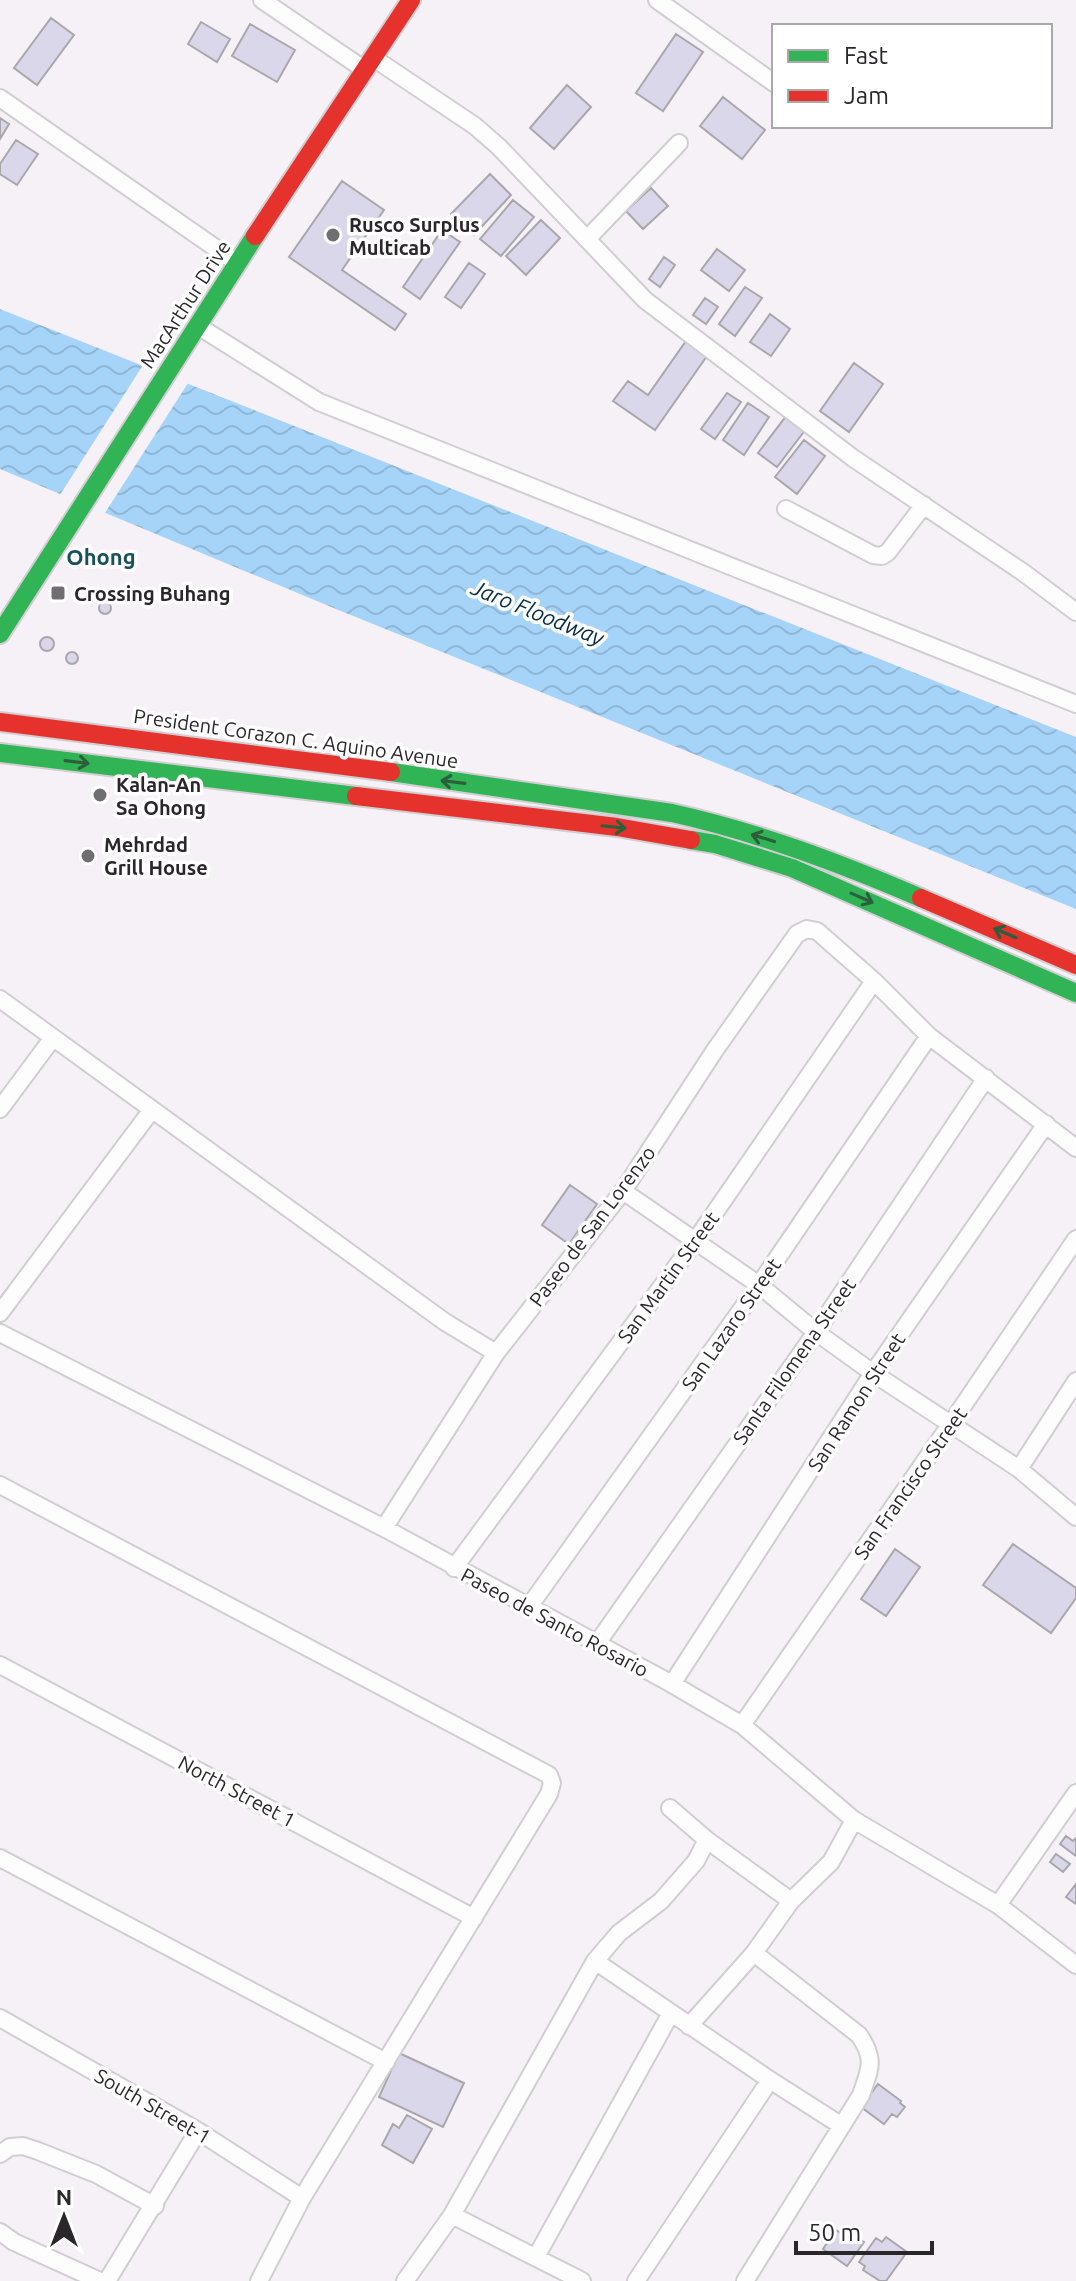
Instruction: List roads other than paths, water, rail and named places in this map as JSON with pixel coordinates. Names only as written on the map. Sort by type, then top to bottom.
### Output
[{"type":"main road","name":"MacArthur Drive","points":[[0,634],[237,263],[411,0]]},
{"type":"main road","points":[[0,712],[6,718],[28,725]]},
{"type":"main road","name":"President Corazon C. Aquino Avenue","points":[[0,722],[273,756],[672,813],[718,823],[797,848],[1076,965]]},
{"type":"main road","points":[[0,737],[230,764],[399,790],[543,807],[584,824]]},
{"type":"main road","points":[[0,753],[667,834],[703,841],[792,868],[1076,993]]},
{"type":"main road","name":"President Corazon C. Aquino Avenue","points":[[543,807],[585,801]]},
{"type":"street","points":[[262,0],[475,126],[645,300],[853,458],[1076,612]]},
{"type":"street","points":[[657,0],[772,82]]},
{"type":"street","points":[[0,98],[237,263]]},
{"type":"street","points":[[587,239],[679,143]]},
{"type":"street","points":[[195,330],[319,402],[1076,704]]},
{"type":"street","points":[[786,509],[873,555],[882,556],[924,505]]},
{"type":"street","name":"Paseo de San Lorenzo","points":[[384,1528],[496,1353],[623,1191],[797,934],[807,929],[817,931],[874,981]]},
{"type":"street","points":[[874,981],[929,1036],[1076,1148]]},
{"type":"street","name":"San Martin Street","points":[[454,1568],[696,1240],[874,981]]},
{"type":"street","points":[[0,999],[445,1322],[496,1353]]},
{"type":"street","name":"San Lazaro Street","points":[[528,1608],[759,1285],[929,1036]]},
{"type":"street","points":[[0,1109],[52,1039]]},
{"type":"street","name":"Santa Filomena Street","points":[[598,1642],[816,1332],[986,1078]]},
{"type":"street","points":[[0,1313],[151,1111]]},
{"type":"street","name":"San Ramon Street","points":[[672,1684],[873,1373],[1046,1124]]},
{"type":"street","points":[[623,1191],[759,1285],[873,1373],[1019,1469],[1076,1516]]},
{"type":"street","name":"San Francisco Street","points":[[742,1725],[1076,1239]]},
{"type":"street","name":"Paseo de Santo Rosario","points":[[0,1333],[384,1528],[672,1684],[742,1725],[854,1820],[998,1905],[1075,1961]]},
{"type":"street","points":[[1019,1469],[1076,1381]]},
{"type":"street","points":[[0,1485],[549,1775],[552,1783],[549,1794],[302,2198],[259,2281]]},
{"type":"street","name":"North Street 1","points":[[0,1665],[474,1918]]},
{"type":"street","points":[[998,1905],[1076,1793]]},
{"type":"street","points":[[670,1808],[707,1840],[791,1901]]},
{"type":"street","points":[[689,2026],[754,1953],[791,1901],[831,1862],[854,1820]]},
{"type":"street","points":[[408,2280],[452,2215],[595,1961],[619,1933],[661,1901],[696,1861],[707,1840]]},
{"type":"street","points":[[0,1858],[386,2062]]},
{"type":"street","points":[[745,2281],[861,2095],[871,2064],[870,2051],[859,2035],[754,1953]]},
{"type":"street","points":[[595,1961],[842,2126]]},
{"type":"street","points":[[536,2257],[671,2013]]},
{"type":"street","name":"South Street-1","points":[[0,2018],[198,2131],[302,2198]]},
{"type":"street","points":[[636,2281],[770,2080]]},
{"type":"street","points":[[107,2281],[198,2131]]},
{"type":"street","points":[[0,2154],[10,2147],[23,2146],[38,2151],[96,2174],[155,2206]]},
{"type":"street","points":[[452,2215],[582,2281]]},
{"type":"street","points":[[0,2232],[14,2242],[100,2281]]},
{"type":"water","name":"Jaro Floodway","points":[[0,309],[1076,737],[1076,909],[336,609],[0,469]]},
{"type":"place","name":"Rusco Surplus Multicab","points":[[333,235]]},
{"type":"place","name":"Crossing Buhang","points":[[58,593]]},
{"type":"place","name":"Kalan-An Sa Ohong","points":[[100,795]]},
{"type":"place","name":"Mehrdad Grill House","points":[[88,856]]},
{"type":"district","name":"Ohong","points":[[101,556]]}]
